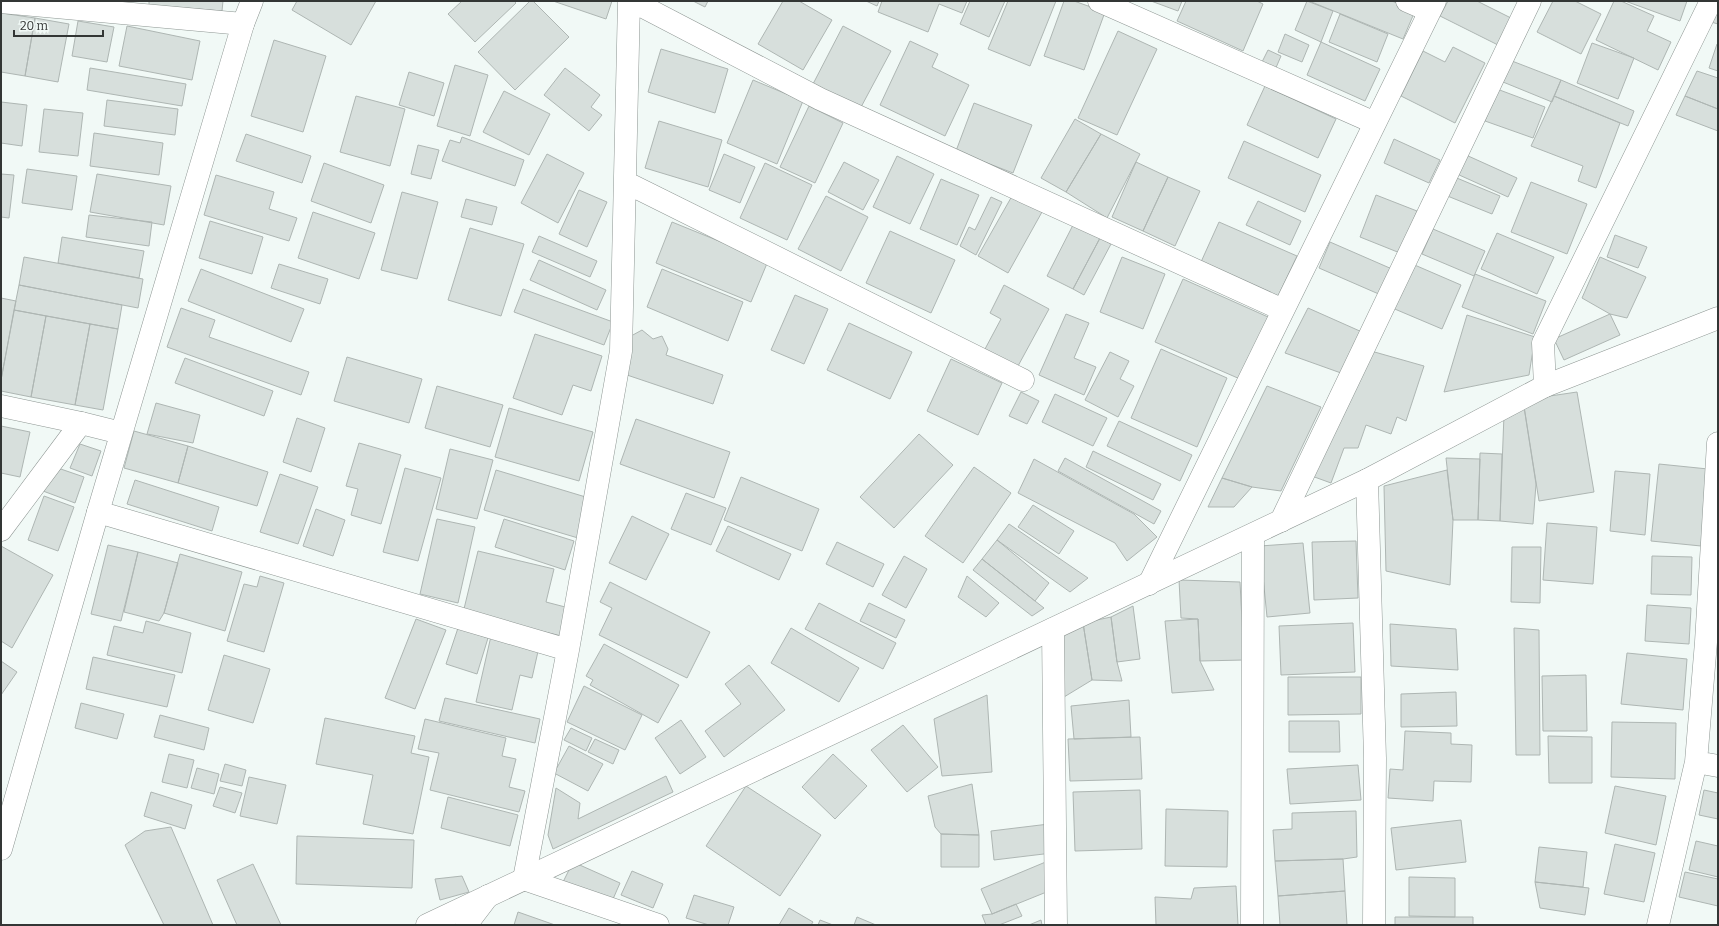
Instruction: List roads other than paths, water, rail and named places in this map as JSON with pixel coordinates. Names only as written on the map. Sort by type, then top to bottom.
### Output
[{"type":"street","points":[[1,849],[121,433],[243,24],[252,1]]},
{"type":"street","points":[[524,879],[568,650],[621,351],[630,1],[820,99],[1283,310]]},
{"type":"street","points":[[1099,1],[1375,123]]},
{"type":"street","points":[[1149,584],[1432,6],[1407,1]]},
{"type":"street","points":[[1281,522],[1530,1]]},
{"type":"street","points":[[1545,386],[1543,342],[1711,1]]},
{"type":"street","points":[[1,2],[243,24]]},
{"type":"street","points":[[625,182],[1023,380]]},
{"type":"street","points":[[427,925],[1281,522],[1367,480],[1545,386],[1718,318]]},
{"type":"street","points":[[1,406],[121,433]]},
{"type":"street","points":[[1,530],[81,423]]},
{"type":"street","points":[[1658,925],[1696,762],[1706,642],[1718,443]]},
{"type":"street","points":[[1367,480],[1375,758],[1374,925]]},
{"type":"street","points":[[98,512],[568,650]]},
{"type":"street","points":[[1252,925],[1253,535]]},
{"type":"street","points":[[1053,629],[1056,925]]},
{"type":"street","points":[[1696,762],[1718,766]]},
{"type":"street","points":[[524,879],[658,925]]},
{"type":"street","points":[[466,925],[488,896]]}]
